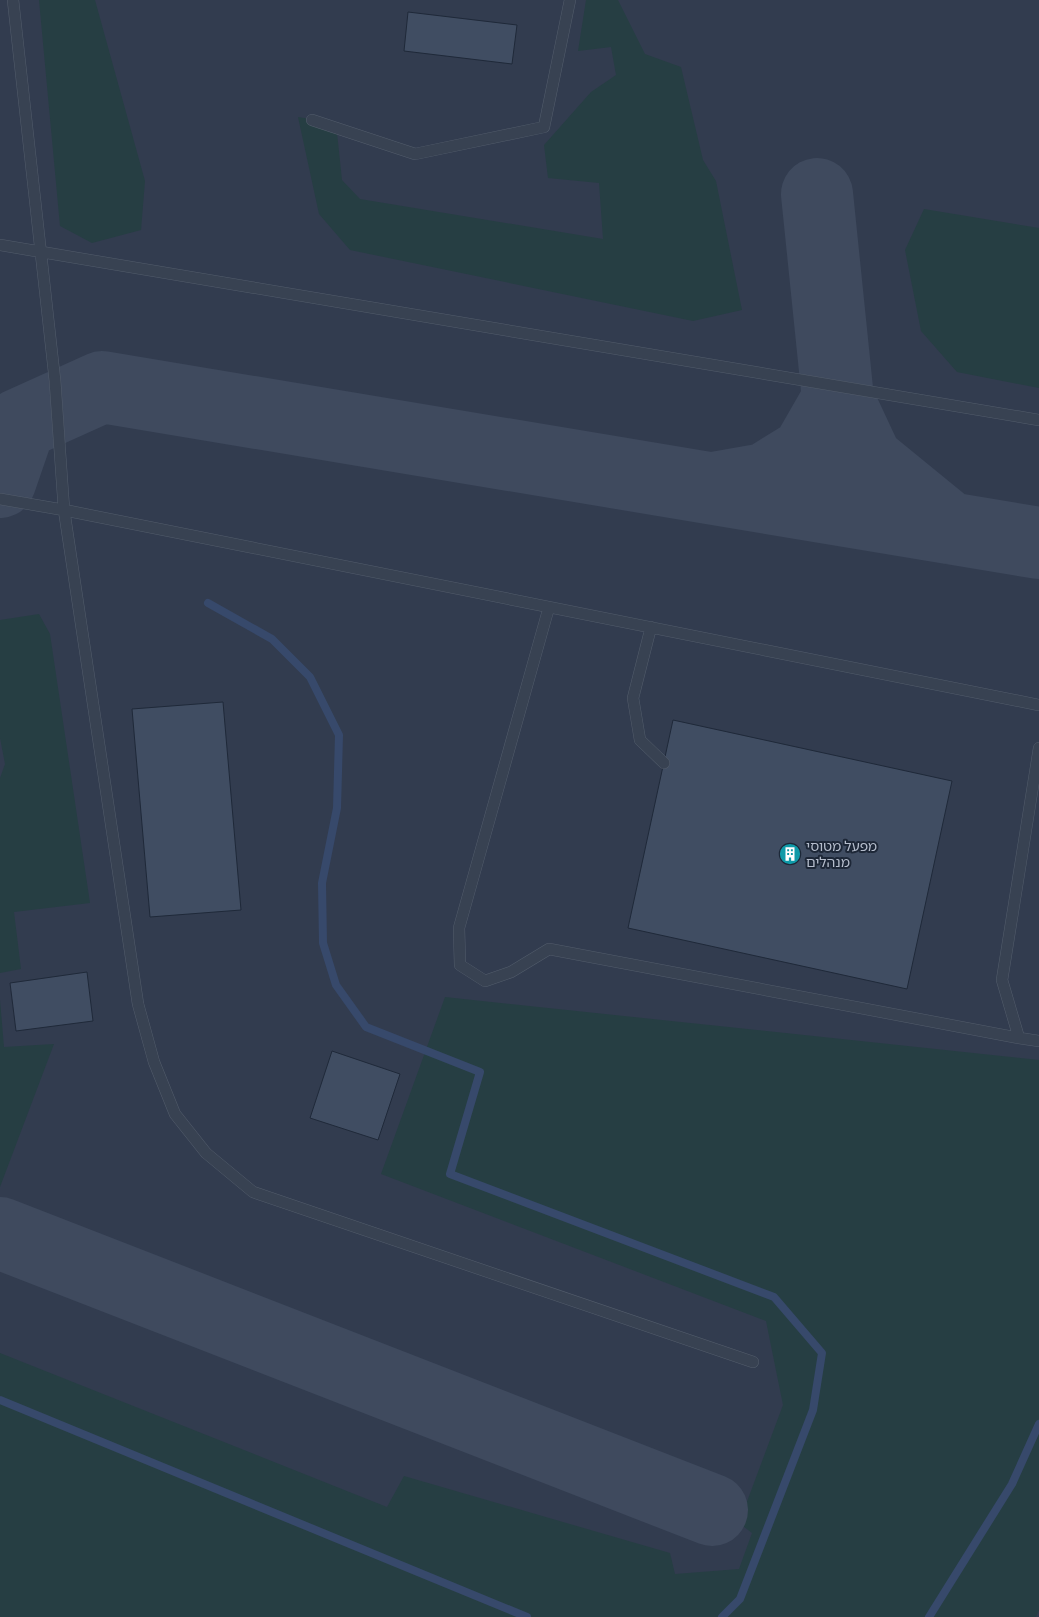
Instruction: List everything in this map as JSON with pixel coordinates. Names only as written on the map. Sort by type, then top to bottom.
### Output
[{"type":"lane","points":[[13,0],[55,381],[64,510],[138,1004],[154,1062],[175,1114],[206,1153],[253,1192],[753,1362]]},
{"type":"lane","points":[[312,120],[415,154],[544,127],[570,0]]},
{"type":"lane","points":[[0,245],[1039,420]]},
{"type":"lane","points":[[0,499],[549,606],[1039,705]]},
{"type":"lane","points":[[549,606],[459,928],[460,965],[485,982],[511,972],[549,949],[1039,1041]]},
{"type":"lane","points":[[651,627],[633,698],[640,740],[664,763]]},
{"type":"lane","points":[[1019,1038],[1002,980],[1039,748]]},
{"type":"shaded area","points":[[0,0],[1039,0],[1039,1617],[0,1617]]},
{"type":"green space","points":[[39,0],[95,0],[145,181],[141,230],[92,243],[60,226]]},
{"type":"green space","points":[[586,0],[618,0],[645,54],[681,67],[703,160],[716,181],[742,310],[693,321],[350,250],[319,214],[298,117],[336,123],[342,180],[360,199],[603,239],[599,183],[548,178],[544,145],[591,92],[616,75],[611,47],[578,51]]},
{"type":"green space","points":[[924,209],[1039,228],[1039,388],[957,372],[921,331],[905,250]]},
{"type":"green space","points":[[39,614],[50,634],[90,903],[14,912],[21,969],[0,973],[0,778],[5,764],[0,738],[0,620]]},
{"type":"green space","points":[[445,997],[1039,1060],[1039,1610],[1036,1617],[0,1617],[0,1353],[387,1507],[404,1476],[670,1553],[675,1574],[739,1569],[752,1533],[739,1523],[783,1405],[766,1321],[381,1174]]},
{"type":"green space","points":[[0,1000],[4,1047],[54,1044],[0,1187]]},
{"type":"building","points":[[408,12],[517,25],[512,64],[404,51]]},
{"type":"building","points":[[223,702],[241,910],[150,917],[132,709]]},
{"type":"building","name":"מפעל מטוסי מנהלים","points":[[673,720],[952,781],[907,989],[628,928]]},
{"type":"building","points":[[87,972],[93,1021],[16,1031],[10,983]]},
{"type":"building","points":[[332,1051],[400,1074],[378,1140],[310,1118]]},
{"type":"waterway","points":[[208,603],[272,639],[310,677],[339,735],[337,808],[322,883],[323,943],[336,985],[366,1027],[480,1072],[450,1174],[774,1297],[822,1353],[813,1410],[740,1599],[722,1617]]},
{"type":"waterway","points":[[0,1400],[527,1617]]},
{"type":"waterway","points":[[929,1617],[1012,1484],[1039,1424]]},
{"type":"taxiway","points":[[714,488],[765,479],[807,453],[838,399],[817,194]]},
{"type":"taxiway","points":[[0,482],[20,424],[102,387],[1039,543]]},
{"type":"taxiway","points":[[838,399],[867,461],[949,528]]},
{"type":"taxiway","points":[[0,1233],[712,1510]]},
{"type":"place","name":"מפעל מטוסי מנהלים","points":[[790,854]]}]
